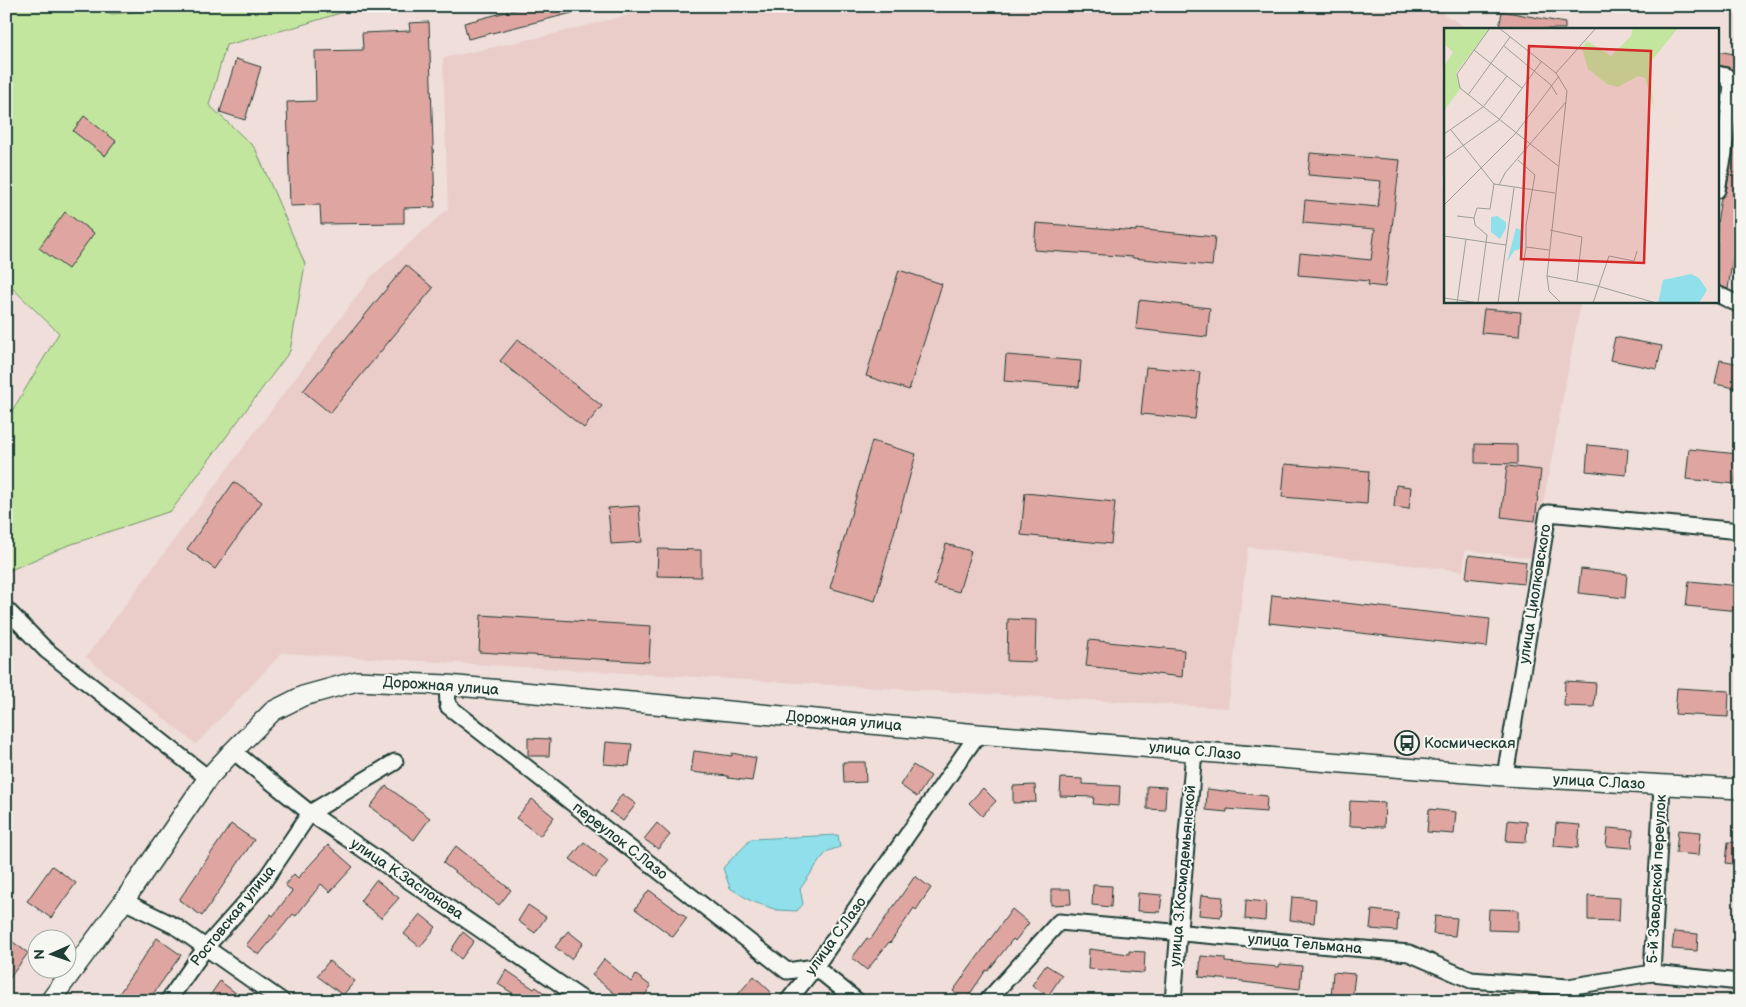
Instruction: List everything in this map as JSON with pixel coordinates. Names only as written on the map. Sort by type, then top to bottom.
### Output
[{"type":"street","points":[[1718,74],[1726,76],[1732,85],[1724,153],[1718,185]]},
{"type":"street","points":[[1718,294],[1740,305]]},
{"type":"street","name":"улица Циолковского","points":[[1505,776],[1548,513],[1740,531]]},
{"type":"street","points":[[6,609],[46,650],[208,778]]},
{"type":"street","name":"Дорожная улица","points":[[50,1001],[124,901],[208,778],[273,711],[303,696],[357,681],[447,685],[978,734]]},
{"type":"street","name":"переулок С.Лазо","points":[[447,685],[448,706],[787,971],[815,967]]},
{"type":"street","name":"улица С.Лазо","points":[[788,1001],[815,967],[978,734],[1505,776],[1740,789]]},
{"type":"street","name":"улица К.Заслонова","points":[[233,751],[310,813],[585,1001]]},
{"type":"street","name":"улица З.Космодемьянской","points":[[1173,1001],[1194,751]]},
{"type":"street","name":"Ростовская улица","points":[[168,1001],[206,947],[262,884],[310,813],[395,762]]},
{"type":"street","name":"5-й Заводской переулок","points":[[1662,786],[1652,973],[1740,982]]},
{"type":"street","points":[[124,901],[175,926],[282,1001]]},
{"type":"street","name":"улица Тельмана","points":[[987,1001],[1059,922],[1409,953],[1471,980],[1568,987],[1652,973]]},
{"type":"street","points":[[815,967],[857,1001]]},
{"type":"shaded area","points":[[663,6],[1442,6],[1442,13],[1467,28],[1444,28],[1444,302],[1581,302],[1533,558],[1465,550],[1463,571],[1248,547],[1228,708],[282,653],[196,744],[86,657],[372,276],[448,209],[443,58],[550,35]]},
{"type":"green space","points":[[6,6],[92,6],[112,14],[193,6],[363,6],[295,27],[226,45],[209,105],[255,148],[305,264],[290,351],[171,511],[66,546],[6,572],[6,421],[59,333],[6,282]]},
{"type":"water","points":[[838,835],[840,847],[828,851],[800,889],[803,904],[797,911],[777,910],[751,901],[730,888],[723,868],[751,839]]},
{"type":"building","points":[[529,6],[579,6],[580,11],[468,39],[464,23]]},
{"type":"building","points":[[1502,11],[1565,23],[1565,28],[1499,28]]},
{"type":"building","points":[[429,22],[435,207],[404,208],[404,223],[321,224],[320,205],[290,206],[287,102],[316,101],[315,51],[363,50],[362,33],[410,31],[409,23]]},
{"type":"building","points":[[1718,51],[1740,55],[1740,73],[1728,67],[1718,65]]},
{"type":"building","points":[[236,59],[261,67],[245,120],[220,112]]},
{"type":"building","points":[[1740,100],[1740,210],[1728,289],[1718,285],[1718,217],[1721,198],[1726,192]]},
{"type":"building","points":[[84,116],[116,141],[105,156],[73,131]]},
{"type":"building","points":[[1310,153],[1400,160],[1385,287],[1368,285],[1369,281],[1298,275],[1300,253],[1371,260],[1375,229],[1303,223],[1305,200],[1378,207],[1381,181],[1308,175]]},
{"type":"building","points":[[65,212],[94,233],[68,269],[39,248]]},
{"type":"building","points":[[1036,223],[1136,231],[1136,229],[1215,237],[1212,266],[1133,257],[1034,250]]},
{"type":"building","points":[[406,265],[433,288],[330,413],[303,391]]},
{"type":"building","points":[[899,270],[942,284],[909,390],[866,376]]},
{"type":"building","points":[[1139,300],[1210,308],[1207,337],[1136,329]]},
{"type":"building","points":[[1484,309],[1521,312],[1519,336],[1481,333]]},
{"type":"building","points":[[1615,337],[1662,346],[1657,369],[1610,360]]},
{"type":"building","points":[[518,339],[602,406],[584,428],[500,361]]},
{"type":"building","points":[[1006,355],[1081,361],[1079,387],[1004,381]]},
{"type":"building","points":[[1720,360],[1740,364],[1740,389],[1715,384]]},
{"type":"building","points":[[1146,367],[1200,372],[1195,419],[1141,414]]},
{"type":"building","points":[[872,441],[916,454],[875,601],[830,588]]},
{"type":"building","points":[[1475,444],[1517,445],[1517,464],[1475,463]]},
{"type":"building","points":[[1588,445],[1628,449],[1626,475],[1586,471]]},
{"type":"building","points":[[1689,449],[1738,454],[1735,484],[1686,479]]},
{"type":"building","points":[[1285,464],[1369,471],[1367,504],[1282,497]]},
{"type":"building","points":[[1507,466],[1541,470],[1535,521],[1501,517]]},
{"type":"building","points":[[234,482],[262,502],[215,569],[187,549]]},
{"type":"building","points":[[1396,485],[1411,487],[1409,509],[1394,507]]},
{"type":"building","points":[[1025,493],[1115,502],[1111,544],[1021,535]]},
{"type":"building","points":[[639,506],[642,542],[611,544],[608,508]]},
{"type":"building","points":[[946,544],[971,551],[959,592],[934,585]]},
{"type":"building","points":[[658,549],[701,550],[701,577],[657,576]]},
{"type":"building","points":[[1469,555],[1526,562],[1524,584],[1466,578]]},
{"type":"building","points":[[1581,569],[1627,574],[1625,598],[1578,593]]},
{"type":"building","points":[[1689,581],[1740,586],[1739,611],[1686,606]]},
{"type":"building","points":[[1272,595],[1490,619],[1487,647],[1269,623]]},
{"type":"building","points":[[481,615],[651,626],[649,662],[479,652]]},
{"type":"building","points":[[1008,619],[1036,620],[1035,662],[1007,661]]},
{"type":"building","points":[[1089,640],[1184,650],[1182,677],[1086,666]]},
{"type":"building","points":[[1565,681],[1596,683],[1594,707],[1564,706]]},
{"type":"building","points":[[1677,688],[1729,691],[1728,717],[1675,714]]},
{"type":"building","points":[[528,738],[550,739],[549,756],[528,756]]},
{"type":"building","points":[[606,742],[632,744],[629,766],[604,764]]},
{"type":"building","points":[[694,751],[732,756],[732,753],[756,758],[752,781],[691,772]]},
{"type":"building","points":[[843,762],[865,762],[866,782],[844,783]]},
{"type":"building","points":[[913,765],[931,776],[917,797],[900,785]]},
{"type":"building","points":[[1061,778],[1082,779],[1082,784],[1120,786],[1119,806],[1093,804],[1094,797],[1060,796]]},
{"type":"building","points":[[1035,785],[1036,802],[1013,803],[1013,786]]},
{"type":"building","points":[[386,786],[430,818],[414,840],[370,807]]},
{"type":"building","points":[[1147,786],[1166,787],[1165,810],[1147,809]]},
{"type":"building","points":[[983,788],[996,801],[982,816],[969,803]]},
{"type":"building","points":[[1207,789],[1267,796],[1266,812],[1227,809],[1227,812],[1206,810]]},
{"type":"building","points":[[622,794],[636,804],[623,821],[610,812]]},
{"type":"building","points":[[532,799],[554,817],[540,836],[516,818]]},
{"type":"building","points":[[1350,801],[1385,803],[1384,827],[1349,826]]},
{"type":"building","points":[[1429,809],[1456,812],[1454,834],[1427,832]]},
{"type":"building","points":[[1508,820],[1527,822],[1526,842],[1506,841]]},
{"type":"building","points":[[657,823],[670,835],[658,849],[644,839]]},
{"type":"building","points":[[1556,823],[1580,825],[1578,848],[1554,846]]},
{"type":"building","points":[[231,824],[254,840],[202,916],[179,900]]},
{"type":"building","points":[[1608,828],[1633,830],[1632,848],[1606,846]]},
{"type":"building","points":[[1678,830],[1701,832],[1699,855],[1676,853]]},
{"type":"building","points":[[584,842],[608,861],[595,878],[570,859]]},
{"type":"building","points":[[1728,842],[1740,843],[1740,865],[1726,863]]},
{"type":"building","points":[[328,845],[353,867],[330,892],[321,884],[296,916],[293,914],[259,955],[246,945],[271,914],[273,916],[292,891],[285,885],[294,874],[298,878]]},
{"type":"building","points":[[456,846],[511,890],[499,905],[443,863]]},
{"type":"building","points":[[52,866],[76,883],[51,918],[27,901]]},
{"type":"building","points":[[915,876],[931,888],[916,910],[914,908],[890,943],[867,970],[852,958],[867,938],[870,940]]},
{"type":"building","points":[[376,880],[399,898],[381,918],[360,901]]},
{"type":"building","points":[[1093,885],[1112,886],[1111,907],[1092,905]]},
{"type":"building","points":[[1051,889],[1070,889],[1071,904],[1051,905]]},
{"type":"building","points":[[649,890],[687,918],[673,937],[635,909]]},
{"type":"building","points":[[1138,893],[1162,895],[1160,912],[1137,911]]},
{"type":"building","points":[[1201,895],[1223,897],[1221,917],[1199,915]]},
{"type":"building","points":[[1588,896],[1620,898],[1619,921],[1588,920]]},
{"type":"building","points":[[1292,897],[1316,899],[1314,923],[1290,920]]},
{"type":"building","points":[[1246,900],[1266,902],[1265,921],[1245,919]]},
{"type":"building","points":[[528,905],[546,917],[535,933],[518,921]]},
{"type":"building","points":[[1012,909],[1029,923],[1015,941],[1013,939],[988,971],[986,970],[966,1000],[953,991]]},
{"type":"building","points":[[1489,909],[1518,910],[1518,931],[1488,930]]},
{"type":"building","points":[[1372,910],[1398,913],[1397,931],[1370,929]]},
{"type":"building","points":[[420,914],[436,927],[420,947],[404,934]]},
{"type":"building","points":[[1435,916],[1457,918],[1455,936],[1433,934]]},
{"type":"building","points":[[568,931],[583,943],[571,959],[555,947]]},
{"type":"building","points":[[463,932],[474,941],[461,959],[451,950]]},
{"type":"building","points":[[1674,932],[1698,934],[1697,951],[1672,949]]},
{"type":"building","points":[[6,937],[28,953],[6,983]]},
{"type":"building","points":[[157,938],[181,955],[148,1001],[114,1001]]},
{"type":"building","points":[[1089,949],[1129,954],[1129,951],[1145,952],[1144,973],[1088,969]]},
{"type":"building","points":[[1201,956],[1225,958],[1225,962],[1279,967],[1280,964],[1302,966],[1300,989],[1199,977]]},
{"type":"building","points":[[604,959],[631,982],[636,975],[651,986],[641,1001],[624,1001],[592,975]]},
{"type":"building","points":[[329,961],[355,981],[343,995],[317,976]]},
{"type":"building","points":[[1046,965],[1062,975],[1048,996],[1032,985]]},
{"type":"building","points":[[506,970],[534,989],[536,987],[555,1001],[525,1001],[498,984]]},
{"type":"building","points":[[1333,972],[1355,974],[1352,1000],[1331,998]]},
{"type":"building","points":[[754,976],[771,992],[763,1001],[732,1001]]},
{"type":"building","points":[[220,981],[237,994],[232,1001],[206,1001]]},
{"type":"place","name":"Космическая","points":[[1407,743]]}]
